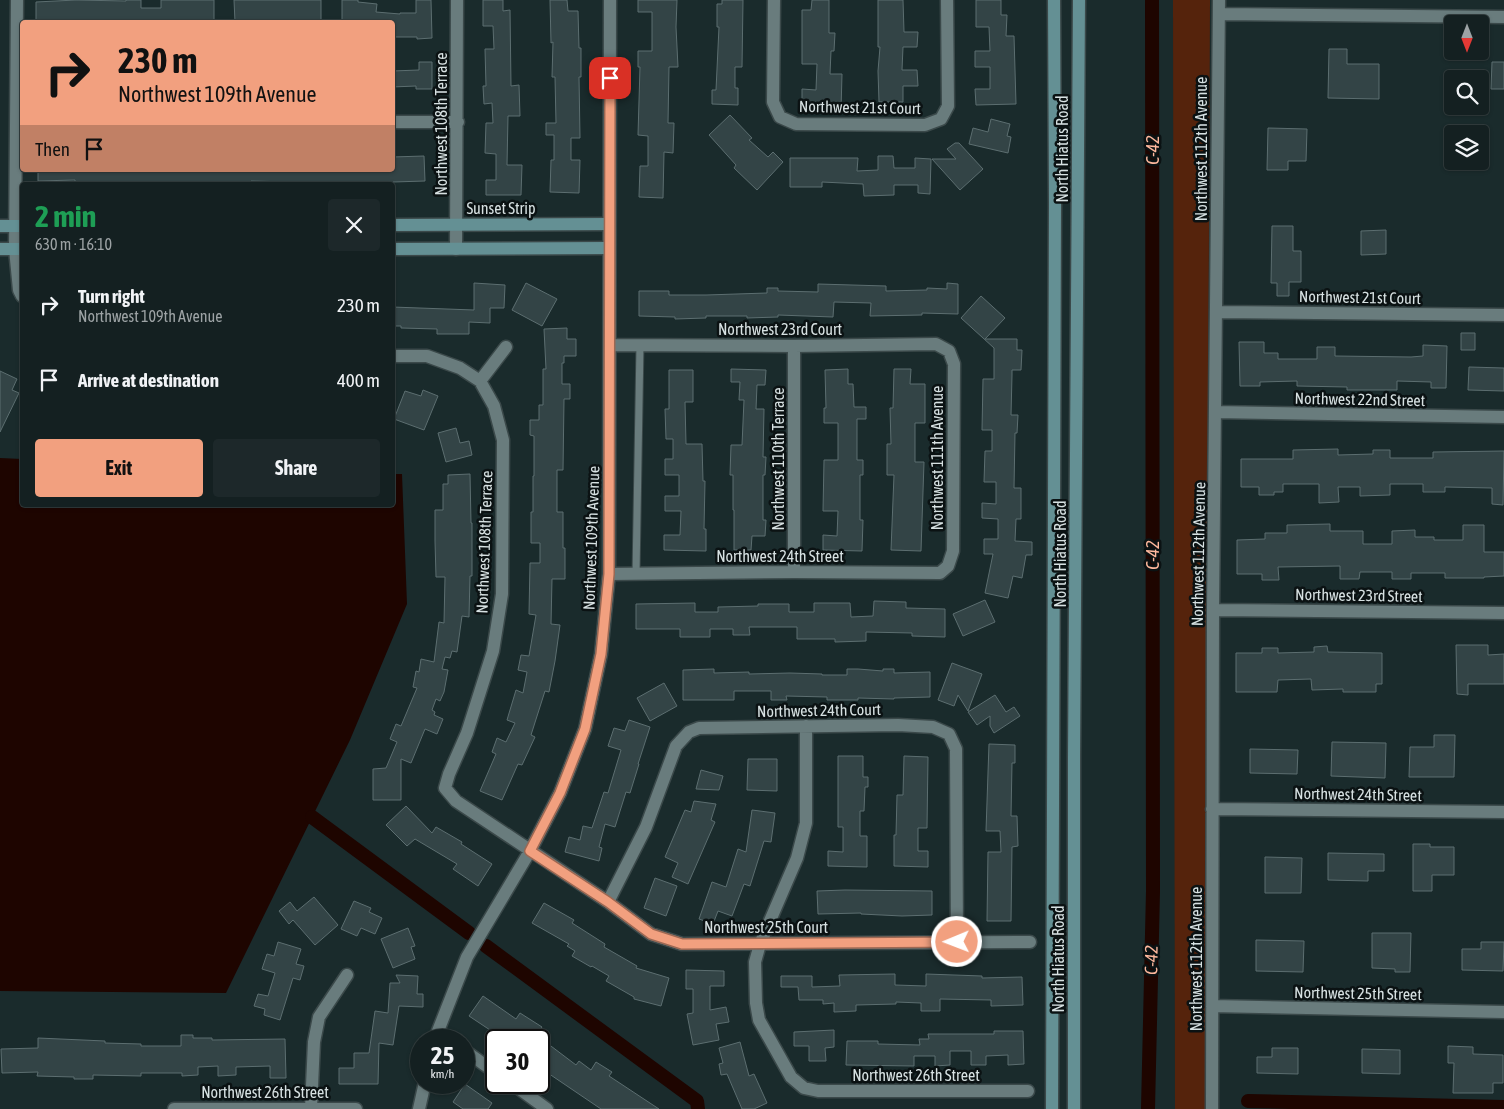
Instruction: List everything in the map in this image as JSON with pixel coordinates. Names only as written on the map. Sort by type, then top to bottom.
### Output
[{"type":"main road","name":"North Hiatus Road","points":[[1052,1109],[1054,0]]},
{"type":"main road","name":"North Hiatus Road","points":[[1074,1109],[1074,748],[1079,0]]},
{"type":"main road","points":[[1055,203],[1078,203]]},
{"type":"main road","name":"Sunset Strip","points":[[395,224],[609,224]]},
{"type":"main road","points":[[0,226],[19,226]]},
{"type":"main road","points":[[395,249],[609,248]]},
{"type":"main road","points":[[0,249],[19,249]]},
{"type":"street","points":[[16,0],[20,122],[20,292]]},
{"type":"street","name":"Northwest 108th Terrace","points":[[456,249],[457,0]]},
{"type":"street","name":"Northwest 109th Avenue","points":[[439,1029],[467,957],[530,851],[560,793],[585,729],[601,654],[609,574],[610,0]]},
{"type":"street","name":"Northwest 21st Court","points":[[774,0],[773,102],[780,117],[796,124],[925,125],[941,119],[948,106],[947,0]]},
{"type":"street","name":"Northwest 112th Avenue","points":[[1212,1109],[1213,610],[1219,0]]},
{"type":"street","points":[[1219,14],[1504,17]]},
{"type":"street","points":[[395,122],[458,122]]},
{"type":"street","name":"Northwest 21st Court","points":[[1216,312],[1504,315]]},
{"type":"street","name":"Northwest 23rd Court","points":[[610,345],[794,346],[936,344],[949,350]]},
{"type":"street","name":"Northwest 110th Terrace","points":[[794,346],[794,572]]},
{"type":"street","points":[[395,356],[427,356],[460,368],[480,381],[506,347]]},
{"type":"street","name":"Northwest 111th Avenue","points":[[948,566],[953,551],[954,394],[954,364],[949,350]]},
{"type":"street","name":"Northwest 108th Terrace","points":[[449,774],[467,733],[493,651],[502,594],[503,440],[494,406],[480,381]]},
{"type":"street","name":"Northwest 22nd Street","points":[[1215,412],[1504,418]]},
{"type":"street","name":"Northwest 24th Street","points":[[609,574],[940,572],[948,566]]},
{"type":"street","name":"Northwest 23rd Street","points":[[1213,610],[1504,613]]},
{"type":"street","points":[[760,944],[797,858],[806,823],[806,726]]},
{"type":"street","name":"Northwest 24th Court","points":[[608,902],[646,827],[676,746],[688,732],[699,728],[806,726],[933,727],[949,734],[956,749],[957,942]]},
{"type":"street","name":"Northwest 25th Court","points":[[449,774],[445,788],[456,802],[608,902],[651,934],[682,944],[1030,942]]},
{"type":"street","name":"Northwest 24th Street","points":[[1212,809],[1504,812]]},
{"type":"street","name":"Northwest 26th Street","points":[[760,944],[755,962],[758,1020],[791,1077],[804,1088],[818,1091],[1028,1091]]},
{"type":"street","points":[[311,1108],[314,1042],[319,1017],[347,975]]},
{"type":"street","name":"Northwest 25th Street","points":[[1212,1006],[1504,1012]]},
{"type":"street","points":[[419,1109],[422,1094]]},
{"type":"street","points":[[526,1094],[547,1109]]},
{"type":"street","name":"Northwest 26th Street","points":[[174,1109],[356,1109]]},
{"type":"lane","points":[[636,574],[640,345]]},
{"type":"shaded area","points":[[1173,0],[1210,0],[1205,1109],[1175,1109]]},
{"type":"shaded area","points":[[0,458],[20,459],[20,507],[395,507],[395,474],[402,474],[407,604],[350,740],[226,993],[0,991]]},
{"type":"building","points":[[141,0],[141,8],[161,8],[161,0],[214,0],[214,20],[36,20],[36,2]]},
{"type":"building","points":[[234,0],[321,0],[321,20],[235,20]]},
{"type":"building","points":[[342,0],[358,0],[358,2],[377,4],[376,12],[400,14],[416,13],[416,0],[431,0],[432,38],[395,37],[395,20],[342,20]]},
{"type":"building","points":[[483,0],[503,0],[503,11],[510,10],[511,86],[519,85],[520,116],[508,116],[507,165],[522,165],[521,195],[486,195],[486,180],[496,180],[496,154],[485,153],[486,123],[493,123],[492,103],[484,104],[483,86],[486,86],[485,49],[494,49],[493,26],[483,26]]},
{"type":"building","points":[[550,0],[567,0],[568,11],[578,11],[579,48],[581,48],[581,77],[579,77],[580,138],[571,138],[571,160],[580,160],[579,193],[550,192],[551,160],[554,160],[554,135],[546,135],[546,123],[556,123],[555,77],[552,77],[553,42],[551,43]]},
{"type":"building","points":[[638,0],[677,0],[678,67],[669,67],[668,123],[674,123],[673,153],[664,152],[663,198],[639,197],[640,166],[648,166],[648,136],[638,135],[640,67],[638,67],[638,51],[652,51],[652,12],[638,12]]},
{"type":"building","points":[[722,0],[743,0],[742,67],[735,67],[735,88],[738,88],[738,105],[712,104],[712,90],[716,90],[719,27],[717,27],[717,4],[722,4]]},
{"type":"building","points":[[812,0],[829,0],[829,33],[835,33],[834,51],[831,51],[830,74],[842,74],[841,110],[824,110],[824,105],[802,104],[802,89],[816,90],[817,64],[802,64],[802,10],[811,10]]},
{"type":"building","points":[[878,0],[903,0],[904,32],[918,32],[917,47],[903,47],[902,70],[917,70],[918,86],[903,86],[903,102],[879,102],[878,71],[880,47],[878,47]]},
{"type":"building","points":[[976,0],[1001,0],[1001,15],[1007,15],[1006,36],[1014,36],[1016,104],[976,105],[975,89],[990,89],[990,67],[975,67],[975,51],[990,51],[989,27],[976,27]]},
{"type":"building","points":[[1329,49],[1347,49],[1347,64],[1379,64],[1379,99],[1328,98]]},
{"type":"building","points":[[419,62],[432,62],[432,89],[416,89],[416,86],[395,87],[395,71],[419,70]]},
{"type":"building","points":[[1492,62],[1504,62],[1504,89],[1491,89]]},
{"type":"building","points":[[730,115],[752,138],[749,140],[768,157],[773,152],[783,162],[757,190],[734,168],[736,165],[709,135]]},
{"type":"building","points":[[991,119],[1010,124],[1007,136],[1011,137],[1008,153],[969,144],[973,128],[988,132]]},
{"type":"building","points":[[1268,128],[1307,129],[1306,161],[1288,161],[1288,170],[1267,170]]},
{"type":"building","points":[[955,143],[959,143],[983,169],[960,190],[932,159],[956,159],[947,149]]},
{"type":"building","points":[[424,156],[425,181],[38,181],[38,172],[395,172],[395,157]]},
{"type":"building","points":[[878,156],[893,156],[894,168],[915,168],[915,158],[931,159],[930,194],[918,193],[918,185],[894,185],[894,195],[864,196],[863,184],[822,182],[822,187],[790,187],[790,158],[858,158],[857,171],[878,170]]},
{"type":"building","points":[[1272,226],[1293,226],[1293,251],[1301,251],[1301,282],[1289,282],[1289,296],[1277,296],[1277,283],[1271,283]]},
{"type":"building","points":[[1386,230],[1386,254],[1361,255],[1361,231]]},
{"type":"building","points":[[474,283],[505,285],[504,308],[490,308],[490,323],[469,322],[469,334],[437,334],[437,329],[401,328],[401,326],[395,326],[395,307],[474,310]]},
{"type":"building","points":[[526,283],[557,299],[542,326],[512,310]]},
{"type":"building","points":[[947,283],[958,284],[958,314],[922,313],[922,315],[870,316],[871,303],[834,302],[833,317],[778,315],[778,317],[706,316],[706,318],[675,319],[675,317],[639,316],[639,291],[669,291],[669,295],[767,293],[767,288],[778,288],[778,291],[818,292],[818,284],[886,286],[886,291],[927,290],[927,288],[947,289]]},
{"type":"building","points":[[981,296],[1005,318],[985,339],[1017,339],[1017,350],[1022,350],[1021,370],[1012,370],[1011,415],[1018,415],[1017,433],[1015,433],[1014,488],[1021,488],[1021,519],[1016,519],[1015,541],[1032,542],[1032,555],[1026,555],[1022,578],[1013,576],[1008,598],[985,593],[993,554],[984,554],[984,539],[998,539],[998,519],[982,518],[982,503],[996,504],[996,482],[984,482],[985,451],[992,451],[992,430],[982,430],[983,379],[994,379],[994,348],[961,318]]},
{"type":"building","points":[[567,328],[567,339],[576,339],[576,356],[564,356],[564,363],[562,363],[562,384],[570,384],[570,399],[564,399],[563,470],[557,470],[557,512],[563,512],[565,579],[552,579],[551,624],[560,625],[549,692],[545,691],[531,735],[535,737],[522,765],[518,764],[502,800],[480,791],[496,754],[492,752],[497,738],[506,742],[515,723],[507,720],[516,690],[523,693],[527,672],[518,670],[521,655],[529,656],[536,615],[529,614],[530,563],[540,563],[540,543],[531,543],[534,436],[530,435],[530,420],[539,420],[539,405],[543,405],[543,369],[546,369],[544,329]]},
{"type":"building","points":[[1461,333],[1475,333],[1475,350],[1461,350]]},
{"type":"building","points":[[1239,342],[1264,342],[1264,353],[1278,353],[1278,359],[1317,359],[1317,347],[1335,347],[1335,356],[1411,357],[1423,356],[1423,345],[1447,346],[1446,388],[1431,388],[1431,382],[1397,381],[1397,390],[1347,390],[1347,387],[1297,386],[1297,381],[1260,382],[1260,386],[1240,386]]},
{"type":"building","points":[[1469,367],[1504,368],[1504,391],[1468,390]]},
{"type":"building","points":[[731,369],[766,370],[765,385],[757,385],[756,409],[764,409],[763,457],[766,457],[765,475],[763,475],[763,520],[766,520],[765,536],[752,536],[751,550],[734,550],[733,475],[730,475],[731,445],[742,445],[744,400],[739,400],[740,382],[731,382]]},
{"type":"building","points":[[848,369],[848,384],[853,384],[854,407],[866,407],[866,419],[857,419],[857,460],[863,460],[863,475],[860,475],[860,520],[863,520],[862,551],[823,550],[823,535],[837,536],[838,511],[823,511],[824,460],[838,460],[838,423],[824,423],[824,408],[826,408],[825,370]]},
{"type":"building","points":[[894,369],[911,369],[910,384],[925,384],[925,423],[915,423],[915,462],[924,462],[921,551],[891,550],[894,475],[887,475],[887,444],[891,444],[890,408],[893,408]]},
{"type":"building","points":[[669,370],[693,370],[693,402],[685,402],[686,444],[702,444],[703,481],[705,481],[704,529],[706,529],[706,551],[664,550],[664,535],[680,535],[681,511],[665,511],[665,496],[679,496],[679,475],[665,475],[665,459],[673,459],[673,439],[666,439],[665,409],[669,409]]},
{"type":"building","points":[[0,371],[17,379],[12,390],[19,393],[0,432]]},
{"type":"building","points":[[423,390],[438,396],[424,430],[395,419],[405,391],[421,396]]},
{"type":"building","points":[[456,428],[460,443],[469,441],[472,455],[446,462],[438,433]]},
{"type":"building","points":[[1338,449],[1338,455],[1373,454],[1373,450],[1390,450],[1390,458],[1433,458],[1433,452],[1504,451],[1503,505],[1492,504],[1492,488],[1445,487],[1445,492],[1423,492],[1423,484],[1390,484],[1390,495],[1360,496],[1360,487],[1338,487],[1339,502],[1319,503],[1319,484],[1283,484],[1283,492],[1274,492],[1274,495],[1259,495],[1259,487],[1241,487],[1241,459],[1293,459],[1293,450]]},
{"type":"building","points":[[470,474],[472,576],[470,576],[469,617],[462,616],[457,652],[452,651],[450,658],[445,657],[442,669],[448,670],[444,692],[440,701],[436,699],[432,710],[435,712],[434,715],[443,719],[437,734],[425,729],[411,763],[401,759],[401,800],[373,800],[373,769],[386,768],[397,742],[390,739],[396,724],[401,726],[417,688],[413,687],[416,671],[419,672],[421,659],[434,662],[439,622],[444,623],[445,577],[436,577],[435,510],[443,510],[443,484],[448,484],[448,475]]},
{"type":"building","points":[[1330,524],[1330,531],[1363,531],[1363,544],[1392,544],[1392,531],[1415,530],[1415,537],[1434,537],[1434,540],[1463,540],[1463,525],[1484,525],[1484,552],[1504,552],[1504,576],[1445,578],[1445,573],[1411,573],[1411,579],[1392,579],[1392,572],[1360,572],[1359,579],[1340,579],[1340,566],[1278,567],[1279,580],[1262,580],[1262,574],[1237,574],[1237,540],[1265,539],[1265,533],[1287,533],[1287,525]]},
{"type":"building","points":[[985,600],[995,622],[963,636],[953,614]]},
{"type":"building","points":[[874,601],[906,602],[906,608],[945,609],[945,637],[912,636],[912,633],[866,632],[866,641],[835,642],[835,639],[797,639],[797,627],[749,627],[750,635],[733,635],[733,629],[710,629],[710,637],[680,637],[680,629],[636,629],[636,604],[695,603],[695,612],[718,612],[718,607],[789,604],[789,612],[814,612],[814,603],[850,603],[851,617],[873,616]]},
{"type":"building","points":[[1456,645],[1488,645],[1488,655],[1504,654],[1504,684],[1468,684],[1468,695],[1457,694]]},
{"type":"building","points":[[1327,646],[1328,652],[1382,653],[1382,684],[1376,684],[1376,692],[1343,692],[1343,689],[1312,690],[1311,679],[1278,680],[1277,692],[1236,692],[1236,653],[1262,653],[1262,648],[1278,648],[1278,653],[1314,652],[1314,647]]},
{"type":"building","points":[[952,663],[982,674],[968,711],[958,695],[954,706],[938,700]]},
{"type":"building","points":[[714,669],[714,673],[749,672],[749,674],[847,675],[847,669],[883,671],[883,669],[894,669],[894,673],[930,672],[930,697],[827,700],[827,697],[786,696],[787,700],[771,700],[771,691],[734,691],[734,700],[683,700],[683,670]]},
{"type":"building","points":[[664,683],[677,706],[650,721],[637,698]]},
{"type":"building","points":[[995,695],[1006,712],[1014,707],[1020,716],[994,733],[990,726],[990,716],[977,725],[968,712]]},
{"type":"building","points":[[629,720],[650,727],[630,793],[626,792],[615,827],[605,824],[599,847],[602,848],[599,861],[565,852],[569,837],[580,840],[583,826],[592,828],[604,792],[608,793],[621,750],[608,746],[614,728],[625,731]]},
{"type":"building","points":[[1434,735],[1455,735],[1454,777],[1409,777],[1410,747],[1434,747]]},
{"type":"building","points":[[1332,742],[1386,743],[1385,778],[1331,776]]},
{"type":"building","points":[[989,744],[1015,745],[1015,763],[1012,763],[1011,816],[1017,816],[1018,846],[1012,847],[1011,921],[987,921],[988,852],[1001,852],[1000,831],[986,831]]},
{"type":"building","points":[[1250,749],[1298,750],[1297,774],[1250,773]]},
{"type":"building","points":[[838,756],[863,756],[863,777],[868,777],[868,787],[865,787],[864,811],[860,811],[860,836],[867,836],[867,867],[828,866],[828,851],[843,852],[843,827],[838,827]]},
{"type":"building","points":[[904,756],[928,757],[927,828],[918,828],[918,851],[928,851],[928,867],[894,866],[897,795],[903,795]]},
{"type":"building","points":[[748,759],[777,759],[777,791],[747,790]]},
{"type":"building","points":[[701,770],[723,776],[719,790],[696,789]]},
{"type":"building","points":[[694,801],[716,804],[711,820],[715,822],[688,884],[672,877],[678,863],[665,857],[685,810],[691,812]]},
{"type":"building","points":[[406,806],[432,833],[436,827],[462,842],[461,844],[492,864],[478,886],[453,869],[457,864],[415,839],[407,846],[386,825]]},
{"type":"building","points":[[752,810],[775,813],[771,842],[764,841],[750,886],[744,884],[732,916],[718,911],[713,924],[699,919],[712,882],[726,887],[738,849],[746,852]]},
{"type":"building","points":[[1413,844],[1430,844],[1430,847],[1454,847],[1454,875],[1432,875],[1432,891],[1413,891]]},
{"type":"building","points":[[1328,853],[1384,854],[1384,871],[1368,871],[1368,881],[1328,880]]},
{"type":"building","points":[[1265,857],[1302,858],[1301,893],[1265,893]]},
{"type":"building","points":[[655,878],[677,886],[666,916],[644,908]]},
{"type":"building","points":[[817,891],[932,891],[932,915],[818,914]]},
{"type":"building","points":[[314,897],[338,925],[315,945],[293,920],[289,924],[279,911],[290,902],[297,911]]},
{"type":"building","points":[[354,901],[371,908],[369,912],[382,918],[375,934],[361,928],[357,936],[341,929]]},
{"type":"building","points":[[544,903],[574,920],[572,923],[605,944],[604,947],[637,966],[636,968],[669,978],[661,1006],[634,999],[634,997],[606,981],[609,976],[572,956],[575,951],[567,946],[569,944],[532,923]]},
{"type":"building","points":[[408,928],[415,946],[411,947],[415,959],[393,968],[381,939]]},
{"type":"building","points":[[1372,933],[1411,933],[1410,972],[1395,972],[1395,969],[1372,968]]},
{"type":"building","points":[[1256,940],[1304,941],[1303,972],[1256,971]]},
{"type":"building","points":[[278,942],[301,949],[296,964],[304,966],[300,980],[293,978],[280,1020],[264,1015],[265,1009],[254,1006],[258,994],[268,996],[275,973],[262,969],[267,954],[274,956]]},
{"type":"building","points":[[1481,942],[1504,942],[1503,971],[1462,970],[1462,949],[1481,949]]},
{"type":"building","points":[[686,970],[724,971],[724,986],[710,986],[710,1010],[726,1007],[729,1022],[716,1024],[719,1040],[693,1045],[687,1014],[693,1013],[693,989],[686,989]]},
{"type":"building","points":[[895,974],[895,985],[926,986],[926,974],[982,976],[982,978],[1022,977],[1023,1005],[991,1006],[991,1000],[940,999],[940,1011],[921,1011],[921,1003],[896,1002],[896,1004],[856,1005],[856,1011],[834,1012],[834,1003],[823,1004],[823,1000],[799,1000],[798,987],[781,987],[781,976],[812,976],[812,987],[840,986],[839,975]]},
{"type":"building","points":[[396,975],[418,976],[417,994],[423,994],[423,1007],[399,1006],[393,1045],[379,1043],[378,1084],[339,1084],[339,1068],[354,1068],[354,1053],[369,1053],[375,1011],[388,1013],[390,983],[400,983]]},
{"type":"building","points":[[483,996],[516,1019],[520,1013],[542,1027],[541,1029],[488,1029],[469,1016]]},
{"type":"building","points":[[834,1030],[834,1047],[825,1048],[826,1061],[809,1061],[809,1046],[794,1046],[794,1032]]},
{"type":"building","points":[[994,1031],[1023,1031],[1024,1064],[1008,1065],[1008,1055],[986,1056],[986,1065],[971,1065],[971,1051],[950,1051],[950,1065],[935,1066],[935,1056],[914,1056],[914,1066],[846,1065],[847,1041],[878,1041],[878,1044],[920,1045],[919,1039],[929,1039],[928,1034],[994,1034]]},
{"type":"building","points":[[181,1035],[193,1035],[193,1038],[212,1038],[212,1040],[285,1039],[286,1078],[270,1078],[270,1066],[236,1067],[236,1075],[218,1076],[218,1066],[198,1067],[198,1075],[182,1076],[182,1073],[141,1073],[141,1076],[93,1075],[93,1079],[37,1076],[38,1072],[2,1073],[1,1049],[38,1048],[38,1038],[105,1041],[105,1043],[141,1044],[141,1046],[181,1046]]},
{"type":"building","points":[[740,1042],[749,1076],[754,1074],[767,1103],[754,1109],[742,1109],[727,1074],[721,1075],[719,1064],[723,1063],[719,1048]]},
{"type":"building","points":[[550,1045],[576,1065],[579,1061],[591,1070],[596,1062],[612,1072],[609,1076],[659,1109],[601,1109],[550,1074]]},
{"type":"building","points":[[1448,1046],[1473,1047],[1473,1054],[1503,1055],[1503,1083],[1493,1083],[1493,1093],[1453,1093],[1454,1063],[1448,1063]]},
{"type":"building","points":[[1272,1048],[1298,1048],[1298,1074],[1257,1073],[1257,1057],[1272,1057]]},
{"type":"building","points":[[1362,1049],[1400,1050],[1400,1074],[1362,1073]]},
{"type":"building","points":[[475,1091],[492,1103],[488,1109],[463,1109],[453,1102],[458,1094],[475,1094]]},
{"type":"waterway","name":"C-42","points":[[1148,1109],[1153,891],[1152,0]]},
{"type":"waterway","points":[[312,817],[469,933]]},
{"type":"waterway","points":[[486,946],[697,1101],[698,1109]]},
{"type":"waterway","points":[[1248,1101],[1504,1107]]},
{"type":"route","points":[[610,78],[609,574],[601,654],[585,729],[560,793],[530,851],[608,902],[651,934],[682,944],[957,942]]}]
